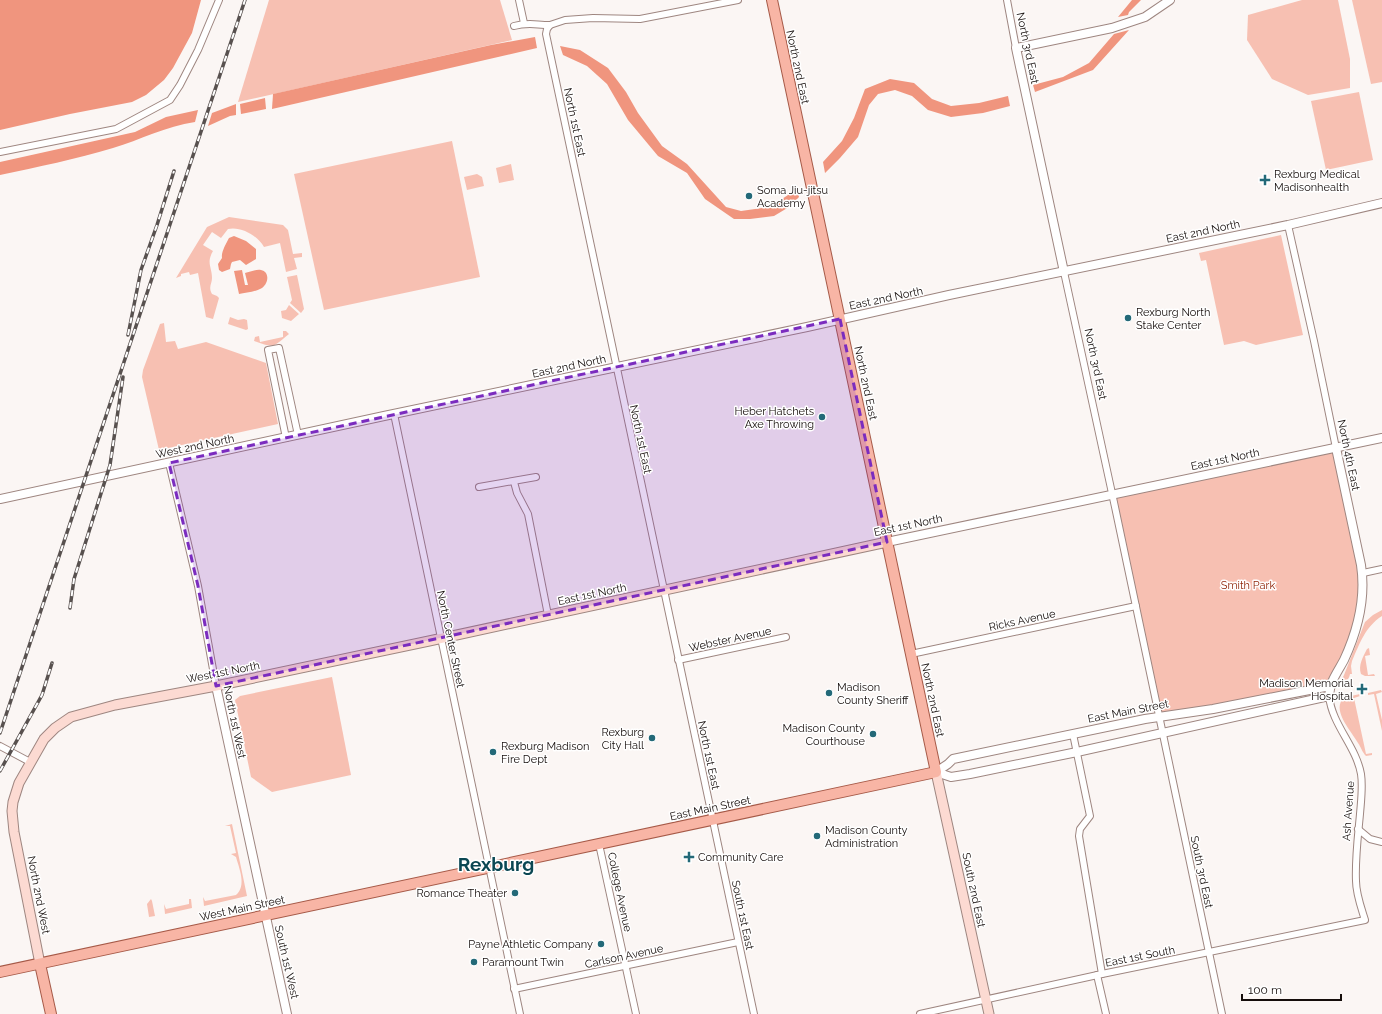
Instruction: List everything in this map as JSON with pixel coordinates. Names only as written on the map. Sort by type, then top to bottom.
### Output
[{"type":"main road","name":"North 2nd East","points":[[772,0],[936,772]]},
{"type":"main road","name":"East 1st North","points":[[440,638],[887,542]]},
{"type":"main road","name":"West 1st North","points":[[14,832],[12,811],[13,802],[19,783],[44,739],[49,733],[71,717],[114,705],[216,686],[440,638]]},
{"type":"main road","name":"East Main Street","points":[[489,868],[936,772]]},
{"type":"main road","name":"South 2nd East","points":[[936,772],[989,1014]]},
{"type":"main road","name":"North 2nd West","points":[[14,832],[40,964]]},
{"type":"main road","name":"West Main Street","points":[[0,972],[489,868]]},
{"type":"main road","points":[[40,964],[51,1014]]},
{"type":"street","points":[[0,152],[116,129],[170,100],[180,86],[219,0]]},
{"type":"street","points":[[519,0],[524,23]]},
{"type":"street","points":[[514,26],[524,23],[550,25],[573,19],[640,19],[738,0]]},
{"type":"street","name":"North 3rd East","points":[[1007,0],[1163,733]]},
{"type":"street","points":[[1016,48],[1112,28],[1145,17],[1170,0]]},
{"type":"street","name":"North 1st East","points":[[550,25],[546,34],[663,591],[713,820]]},
{"type":"street","name":"East 2nd North","points":[[394,414],[1288,225],[1303,220],[1382,203]]},
{"type":"street","name":"North 4th East","points":[[1288,225],[1314,341],[1362,573],[1361,610],[1356,631],[1330,686]]},
{"type":"street","points":[[286,438],[268,350],[279,348],[298,435]]},
{"type":"street","name":"West 2nd North","points":[[0,499],[394,414]]},
{"type":"street","name":"North Center Street","points":[[394,414],[520,1014]]},
{"type":"street","name":"East 1st North","points":[[887,542],[1382,438]]},
{"type":"street","name":"North 1st West","points":[[169,463],[198,586],[216,686],[265,916]]},
{"type":"street","points":[[479,487],[536,477]]},
{"type":"street","points":[[514,482],[517,493],[528,514],[548,615]]},
{"type":"street","points":[[1362,573],[1382,569]]},
{"type":"street","name":"Ricks Avenue","points":[[911,654],[1136,606]]},
{"type":"street","name":"Webster Avenue","points":[[678,660],[786,637]]},
{"type":"street","name":"Ash Avenue","points":[[1330,686],[1330,705],[1342,732],[1358,761],[1361,772],[1362,791],[1358,829],[1356,882],[1357,894],[1365,920]]},
{"type":"street","name":"East Main Street","points":[[936,772],[953,759],[1145,719],[1213,709],[1330,686]]},
{"type":"street","name":"East Main Street","points":[[936,772],[951,776],[970,774],[1077,752],[1264,709],[1329,696]]},
{"type":"street","name":"South 3rd East","points":[[1163,733],[1222,1014]]},
{"type":"street","points":[[1073,734],[1090,816],[1080,829],[1079,836],[1106,1014]]},
{"type":"street","points":[[0,746],[30,762]]},
{"type":"street","name":"South 1st East","points":[[713,820],[754,1014]]},
{"type":"street","points":[[1358,829],[1370,839],[1382,842]]},
{"type":"street","name":"College Avenue","points":[[600,844],[636,1014]]},
{"type":"street","name":"South 1st West","points":[[265,916],[287,1014]]},
{"type":"street","name":"East 1st South","points":[[920,1014],[1365,920]]},
{"type":"street","name":"Carlson Avenue","points":[[514,989],[738,942]]},
{"type":"highlighted area","points":[[840,319],[887,542],[216,686],[198,586],[169,463]]},
{"type":"green space","points":[[269,0],[500,0],[512,40],[238,102]]},
{"type":"green space","points":[[1302,0],[1338,0],[1350,59],[1350,88],[1308,95],[1272,79],[1247,40],[1248,15]]},
{"type":"green space","points":[[1352,0],[1382,0],[1382,82],[1371,84]]},
{"type":"green space","points":[[1359,92],[1373,160],[1326,170],[1311,101]]},
{"type":"green space","points":[[452,141],[480,277],[324,310],[294,174]]},
{"type":"green space","points":[[511,164],[514,180],[499,183],[496,168]]},
{"type":"green space","points":[[477,174],[482,177],[484,186],[467,190],[464,177]]},
{"type":"green space","points":[[229,217],[283,225],[288,230],[293,254],[302,253],[302,257],[294,258],[297,269],[286,272],[280,243],[264,247],[258,239],[249,233],[244,230],[233,228],[228,229],[221,238],[212,232],[203,245],[213,251],[210,259],[212,278],[210,289],[212,294],[219,298],[213,319],[206,317],[198,273],[190,275],[189,272],[181,274],[181,276],[176,278],[207,227]]},
{"type":"green space","points":[[1281,235],[1303,335],[1256,345],[1244,341],[1224,345],[1206,260],[1201,261],[1199,253]]},
{"type":"green space","points":[[297,275],[304,309],[301,313],[290,303],[292,300],[287,277]]},
{"type":"green space","points":[[289,305],[299,314],[291,321],[282,318],[281,311],[286,310]]},
{"type":"green space","points":[[230,317],[238,320],[247,320],[248,329],[246,330],[228,324]]},
{"type":"green space","points":[[164,323],[166,342],[175,341],[178,349],[206,342],[266,363],[278,424],[159,450],[142,377],[143,370],[160,324]]},
{"type":"green space","points":[[283,331],[286,331],[289,334],[276,344],[270,346],[254,341],[255,337],[259,336],[260,342],[283,337]]},
{"type":"green space","name":"Smith Park","points":[[1336,448],[1361,565],[1356,631],[1327,685],[1160,717],[1113,494]]},
{"type":"green space","points":[[1382,610],[1382,616],[1367,630],[1352,661],[1352,674],[1350,674],[1346,680],[1342,682],[1341,681],[1365,622]]},
{"type":"green space","points":[[1369,648],[1370,655],[1365,656],[1368,675],[1374,674],[1375,676],[1365,676],[1361,674],[1360,671],[1363,658],[1367,649]]},
{"type":"green space","points":[[332,677],[351,775],[272,792],[251,777],[235,700],[240,696]]},
{"type":"green space","points":[[1381,690],[1382,692],[1376,694],[1382,720],[1382,731],[1374,694],[1368,695],[1368,693]]},
{"type":"green space","points":[[1360,694],[1360,696],[1354,698],[1366,754],[1372,753],[1372,755],[1366,756],[1344,722],[1340,710],[1342,698]]},
{"type":"green space","points":[[232,824],[247,896],[204,906],[203,897],[205,901],[236,895],[241,887],[242,882],[236,857],[231,854],[236,853],[230,826],[225,826]]},
{"type":"green space","points":[[151,899],[155,916],[149,917],[147,904]]},
{"type":"green space","points":[[189,899],[191,899],[192,908],[165,914],[164,904],[166,909],[189,904]]},
{"type":"shaded area","points":[[0,0],[201,0],[192,33],[173,68],[164,80],[146,95],[132,102],[0,130]]},
{"type":"shaded area","points":[[1132,0],[1141,0],[1129,12],[1128,15],[1118,17]]},
{"type":"shaded area","points":[[1129,30],[1093,70],[1035,92],[1033,85],[1063,77],[1089,63],[1114,34]]},
{"type":"shaded area","points":[[535,37],[537,48],[272,109],[273,94],[491,45]]},
{"type":"shaded area","points":[[560,46],[580,50],[608,68],[662,146],[687,164],[726,207],[741,211],[770,207],[797,189],[799,197],[789,207],[774,216],[734,219],[705,199],[687,173],[658,156],[628,120],[607,84],[587,66],[563,55]]},
{"type":"shaded area","points":[[890,79],[914,83],[932,99],[951,106],[979,103],[1008,96],[1010,106],[983,113],[951,117],[928,110],[912,96],[895,90],[878,94],[869,105],[858,137],[825,173],[823,162],[842,141],[854,118],[865,89]]},
{"type":"shaded area","points":[[265,98],[266,109],[241,114],[240,104]]},
{"type":"shaded area","points":[[236,104],[236,115],[230,116],[208,126],[212,113]]},
{"type":"shaded area","points":[[198,110],[195,122],[174,127],[99,152],[57,163],[0,175],[0,162],[135,132],[166,117]]},
{"type":"shaded area","points":[[234,236],[246,241],[256,249],[256,259],[246,265],[240,260],[232,262],[230,269],[222,272],[219,270],[218,264],[222,258],[223,251],[229,238]]},
{"type":"shaded area","points":[[242,270],[245,285],[248,285],[245,273],[257,270],[264,271],[267,276],[265,285],[258,290],[239,294],[234,271]]},
{"type":"railway","points":[[0,733],[245,0]]},
{"type":"railway","points":[[128,335],[141,270],[174,171]]},
{"type":"railway","points":[[70,608],[74,579],[110,465],[123,377]]},
{"type":"railway","points":[[0,771],[42,695],[52,663]]},
{"type":"place","name":"Rexburg Medical Madisonhealth","points":[[1265,180]]},
{"type":"place","name":"Soma Jiu-jitsu Academy","points":[[749,196]]},
{"type":"place","name":"Rexburg North Stake Center","points":[[1128,318]]},
{"type":"place","name":"Heber Hatchets Axe Throwing","points":[[822,417]]},
{"type":"place","name":"Madison Memorial Hospital","points":[[1362,689]]},
{"type":"place","name":"Madison County Sheriff","points":[[829,693]]},
{"type":"place","name":"Madison County Courthouse","points":[[873,734]]},
{"type":"place","name":"Rexburg City Hall","points":[[652,738]]},
{"type":"place","name":"Rexburg Madison Fire Dept","points":[[493,752]]},
{"type":"place","name":"Madison County Administration","points":[[817,836]]},
{"type":"place","name":"Community Care","points":[[689,857]]},
{"type":"place","name":"Romance Theater","points":[[515,893]]},
{"type":"place","name":"Payne Athletic Company","points":[[601,944]]},
{"type":"place","name":"Paramount Twin","points":[[474,962]]},
{"type":"district","name":"Rexburg","points":[[496,864]]}]
